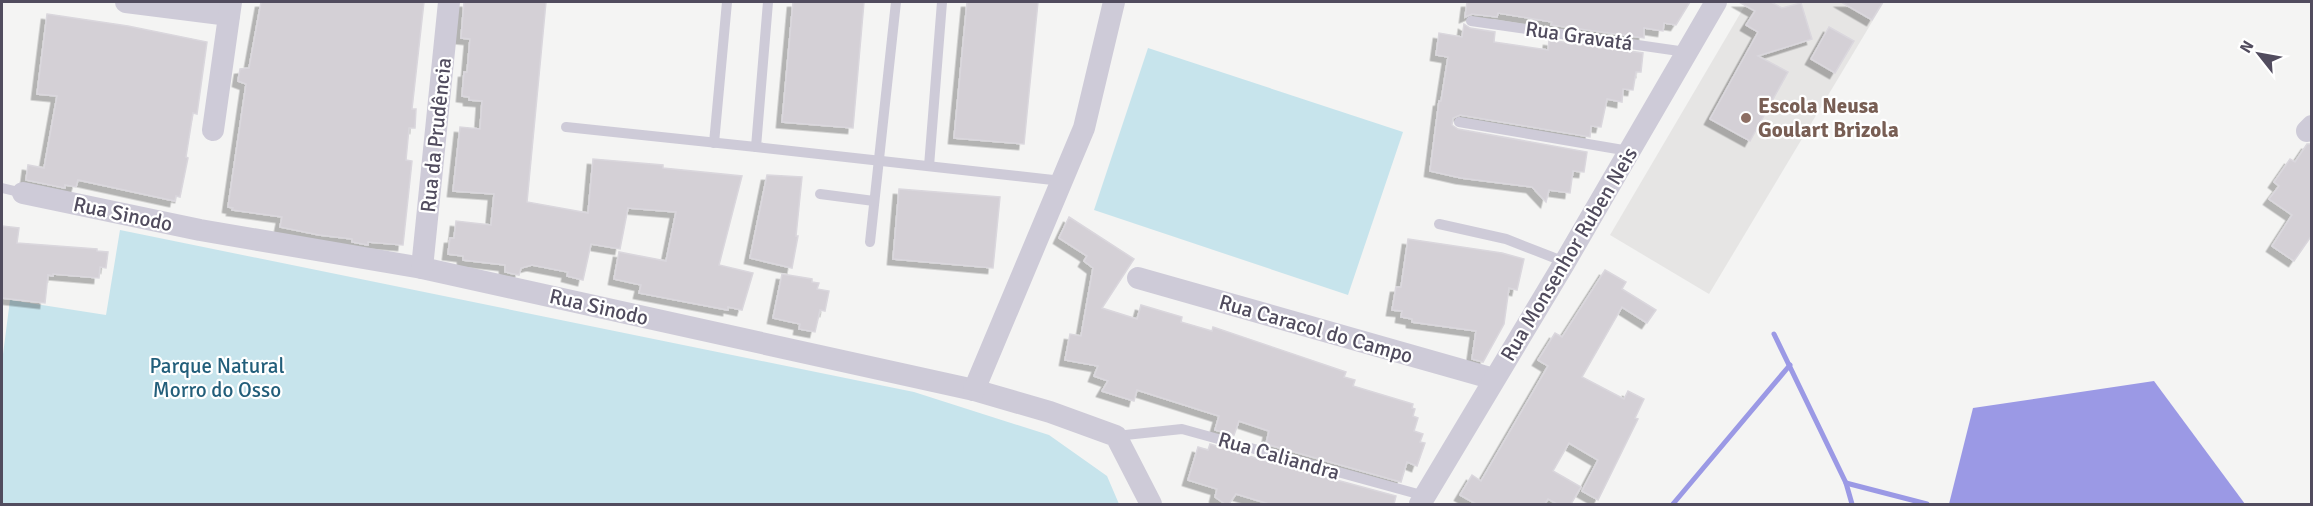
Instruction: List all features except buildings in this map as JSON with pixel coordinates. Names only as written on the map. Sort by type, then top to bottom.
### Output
[{"type":"street","points":[[126,2],[230,8],[213,130]]},
{"type":"street","name":"Rua da Prudência","points":[[422,268],[449,2]]},
{"type":"street","points":[[974,390],[1084,128],[1114,2]]},
{"type":"street","name":"Rua Monsenhor Ruben Neis","points":[[1428,502],[1494,379],[1565,262],[1716,2]]},
{"type":"street","name":"Rua Sinodo","points":[[24,193],[200,230],[422,268],[974,390],[1050,412],[1116,436]]},
{"type":"street","name":"Rua Caracol do Campo","points":[[1138,278],[1494,379]]},
{"type":"street","points":[[1116,436],[1151,504]]},
{"type":"lane","points":[[714,142],[727,2]]},
{"type":"lane","points":[[756,147],[768,2]]},
{"type":"lane","points":[[870,242],[896,2]]},
{"type":"lane","points":[[929,166],[942,2]]},
{"type":"lane","name":"Rua Gravatá","points":[[1471,21],[1686,52]]},
{"type":"lane","points":[[1459,122],[1630,151]]},
{"type":"lane","points":[[566,127],[1062,182]]},
{"type":"lane","name":"Rua Sinodo","points":[[2,188],[24,193]]},
{"type":"lane","points":[[820,194],[874,201]]},
{"type":"lane","points":[[1439,224],[1506,239],[1565,262]]},
{"type":"lane","name":"Rua Caliandra","points":[[1116,436],[1182,429],[1428,502]]},
{"type":"shaded area","name":"Escola Neusa Goulart Brizola","points":[[1747,2],[1884,2],[1709,294],[1610,235]]},
{"type":"shaded area","points":[[2154,381],[2245,504],[1949,504],[1973,408]]},
{"type":"green space","points":[[1148,48],[1403,132],[1348,295],[1094,210]]},
{"type":"green space","name":"Parque Natural Morro do Osso","points":[[120,230],[914,392],[1049,435],[1107,476],[1119,504],[2,504],[2,362],[10,300],[106,315]]},
{"type":"waterway","points":[[1774,334],[1846,483],[1852,504]]},
{"type":"waterway","points":[[1673,504],[1790,365]]},
{"type":"waterway","points":[[1846,483],[1927,504]]},
{"type":"place","name":"Escola Neusa Goulart Brizola","points":[[1746,118]]}]
